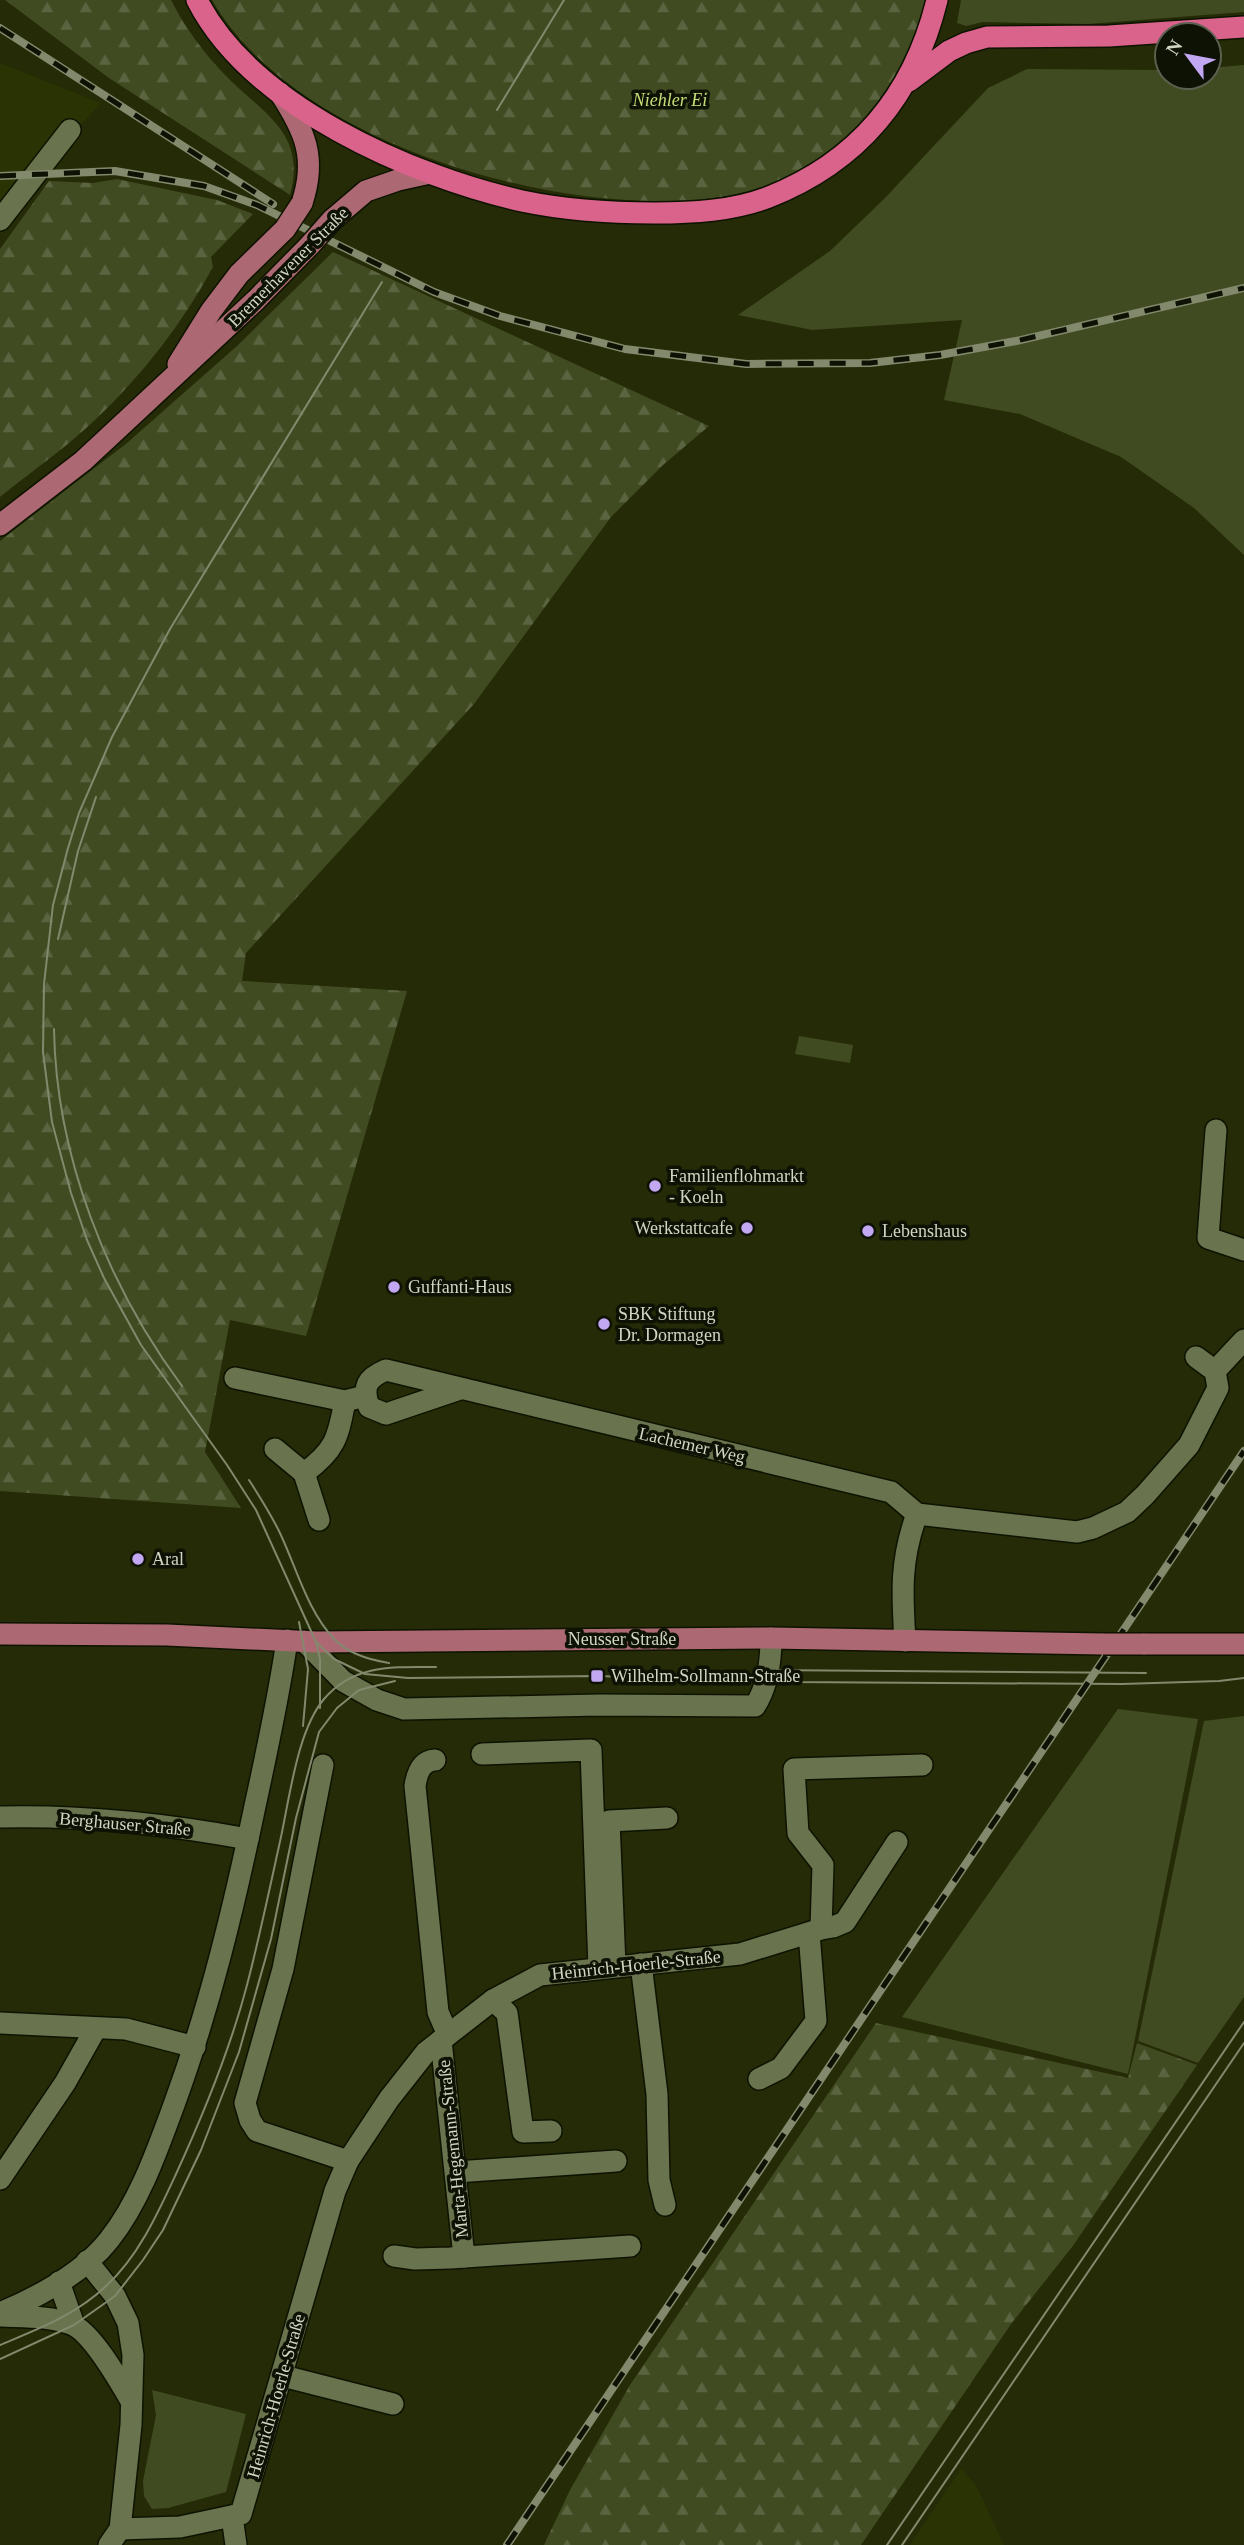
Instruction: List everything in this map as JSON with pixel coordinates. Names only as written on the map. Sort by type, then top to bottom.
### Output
[{"type":"highway","points":[[197,0],[226,43],[279,92],[347,136],[430,173],[524,201],[592,211],[679,213],[726,208],[768,197],[806,180],[836,162],[871,128],[907,82],[930,28],[937,0]]},
{"type":"highway","points":[[907,82],[949,51],[987,37],[1109,36],[1244,27]]},
{"type":"main road","name":"Bremerhavener Straße","points":[[162,389],[239,274],[285,229],[302,203],[309,184],[310,161],[305,138],[279,92]]},
{"type":"main road","name":"Bremerhavener Straße","points":[[0,525],[83,461],[162,389],[256,300],[332,220],[366,191],[430,173]]},
{"type":"main road","name":"Neusser Straße","points":[[0,1634],[167,1635],[295,1641],[771,1638],[1244,1644]]},
{"type":"street","points":[[0,220],[70,130]]},
{"type":"street","points":[[1216,1130],[1208,1238],[1244,1250]]},
{"type":"street","points":[[1215,1371],[1244,1340]]},
{"type":"street","points":[[905,1641],[903,1563],[906,1542],[918,1514],[1077,1532],[1093,1528],[1127,1512],[1189,1445],[1218,1388],[1215,1371],[1196,1357]]},
{"type":"street","name":"Lachemer Weg","points":[[355,1398],[372,1376],[386,1370],[891,1492],[918,1514]]},
{"type":"street","points":[[235,1378],[355,1398],[386,1414],[460,1389]]},
{"type":"street","points":[[304,1473],[325,1458],[355,1398]]},
{"type":"street","points":[[275,1449],[304,1473],[319,1520]]},
{"type":"street","points":[[0,2315],[37,2297],[108,2242],[130,2206],[159,2145],[195,2047],[224,1949],[279,1695],[295,1641],[343,1681],[377,1700],[404,1709],[430,1709],[600,1705],[755,1706],[764,1687],[771,1658],[771,1638]]},
{"type":"street","points":[[482,1754],[591,1750],[607,1967]]},
{"type":"street","name":"Marta-Hegemann-Straße","points":[[435,1760],[425,1762],[415,1786],[438,2012],[445,2037],[464,2257]]},
{"type":"street","points":[[323,1765],[283,1969],[245,2104],[257,2131],[348,2161]]},
{"type":"street","points":[[759,2079],[781,2068],[816,2021],[823,1865],[798,1833],[794,1769],[922,1765]]},
{"type":"street","name":"Berghauser Straße","points":[[0,1817],[108,1820],[248,1839]]},
{"type":"street","points":[[607,1967],[609,1821],[667,1818]]},
{"type":"street","points":[[821,1930],[845,1922],[897,1842]]},
{"type":"street","name":"Heinrich-Hoerle-Straße","points":[[232,2516],[241,2514],[328,2214],[348,2161],[389,2099],[426,2052],[492,2000],[540,1975],[740,1954],[821,1930]]},
{"type":"street","points":[[641,1964],[657,2095],[659,2180],[665,2205]]},
{"type":"street","points":[[492,2000],[507,2012],[523,2132],[551,2132]]},
{"type":"street","points":[[0,2022],[126,2029],[195,2047]]},
{"type":"street","points":[[0,2179],[65,2083],[96,2028]]},
{"type":"street","points":[[456,2172],[616,2161]]},
{"type":"street","name":"Marta-Hegemann-Straße","points":[[394,2256],[415,2259],[464,2257],[630,2246]]},
{"type":"street","points":[[86,2261],[115,2295],[128,2323],[134,2371],[131,2425],[114,2537],[232,2516],[236,2545]]},
{"type":"street","points":[[59,2282],[74,2325],[102,2353],[131,2401]]},
{"type":"street","points":[[0,2315],[32,2317],[74,2325]]},
{"type":"street","points":[[283,2376],[393,2404]]},
{"type":"shaded area","points":[[0,63],[101,103],[0,211]]},
{"type":"shaded area","points":[[961,2469],[976,2485],[1004,2545],[910,2545]]},
{"type":"green space","points":[[5,0],[171,0],[210,58],[267,113],[287,140],[294,173],[290,195],[109,78]]},
{"type":"green space","name":"Niehler Ei","points":[[212,0],[925,0],[902,62],[886,90],[845,137],[821,156],[793,173],[749,191],[684,201],[658,201],[600,198],[538,188],[473,172],[409,150],[348,122],[294,88],[247,47]]},
{"type":"green space","points":[[961,0],[1244,0],[1244,12],[1088,24],[983,22],[966,26],[957,23]]},
{"type":"green space","points":[[1244,65],[1244,555],[1194,508],[1121,457],[1020,414],[944,400],[962,320],[812,330],[738,315],[830,251],[885,198],[988,88],[1027,69],[1153,70],[1153,91],[1223,91],[1223,67]]},
{"type":"green space","points":[[117,179],[217,200],[253,214],[211,257],[213,267],[188,308],[130,384],[85,429],[0,497],[0,249],[49,181],[93,183]]},
{"type":"green space","points":[[333,252],[709,426],[663,465],[611,517],[474,704],[246,953],[242,981],[407,991],[306,1336],[230,1320],[205,1452],[241,1508],[0,1491],[0,541],[127,443],[237,346]]},
{"type":"green space","points":[[799,1036],[853,1045],[850,1063],[795,1054]]},
{"type":"green space","points":[[1118,1709],[1198,1719],[1128,2074],[902,2017]]},
{"type":"green space","points":[[1244,1716],[1244,1997],[1198,2063],[1138,2041],[1204,1721]]},
{"type":"green space","points":[[876,2023],[1128,2078],[1137,2043],[1197,2065],[1072,2247],[1011,2324],[861,2545],[544,2545],[570,2490],[630,2385]]},
{"type":"green space","points":[[152,2390],[246,2414],[226,2492],[168,2508],[152,2509],[144,2496],[143,2481],[156,2415]]},
{"type":"tram line","points":[[497,110],[564,0]]},
{"type":"tram line","points":[[382,282],[170,629],[112,737],[79,813],[68,848],[53,905],[44,984],[43,1052],[52,1122],[87,1240],[104,1278],[141,1345],[256,1510],[316,1642],[334,1659],[365,1674],[408,1678],[597,1676],[789,1682],[1122,1684],[1244,1678]]},
{"type":"tram line","points":[[58,939],[78,851],[96,797]]},
{"type":"tram line","points":[[54,1029],[64,1124],[91,1217],[109,1262],[131,1305],[182,1386]]},
{"type":"tram line","points":[[249,1480],[276,1524],[309,1602],[325,1628],[335,1640],[353,1653],[389,1663]]},
{"type":"tram line","points":[[299,1622],[308,1669],[303,1726]]},
{"type":"tram line","points":[[316,1642],[320,1659],[320,1708]]},
{"type":"tram line","points":[[0,2345],[56,2320],[82,2305],[106,2286],[128,2262],[162,2204],[206,2105],[240,2009],[264,1915],[295,1769],[314,1713],[336,1688],[361,1673],[390,1668],[436,1667]]},
{"type":"tram line","points":[[758,1670],[1146,1673]]},
{"type":"tram line","points":[[0,2359],[74,2325],[115,2296],[163,2230],[201,2150],[239,2052],[271,1939],[296,1818],[319,1732],[337,1708],[359,1690],[395,1681]]},
{"type":"tram line","points":[[887,2545],[1244,2022]]},
{"type":"tram line","points":[[902,2545],[1244,2043]]},
{"type":"railway","points":[[0,28],[273,204]]},
{"type":"railway","points":[[0,176],[115,171],[204,186],[257,205],[434,292],[500,316],[625,349],[746,364],[870,363],[940,355],[1016,341],[1244,288]]},
{"type":"railway","points":[[507,2545],[1244,1451]]},
{"type":"place","name":"Familienflohmarkt - Koeln","points":[[655,1186]]},
{"type":"place","name":"Werkstattcafe","points":[[747,1228]]},
{"type":"place","name":"Lebenshaus","points":[[868,1231]]},
{"type":"place","name":"Guffanti-Haus","points":[[394,1287]]},
{"type":"place","name":"SBK Stiftung Dr. Dormagen","points":[[604,1324]]},
{"type":"place","name":"Aral","points":[[138,1559]]},
{"type":"place","name":"Wilhelm-Sollmann-Straße","points":[[597,1676]]}]
